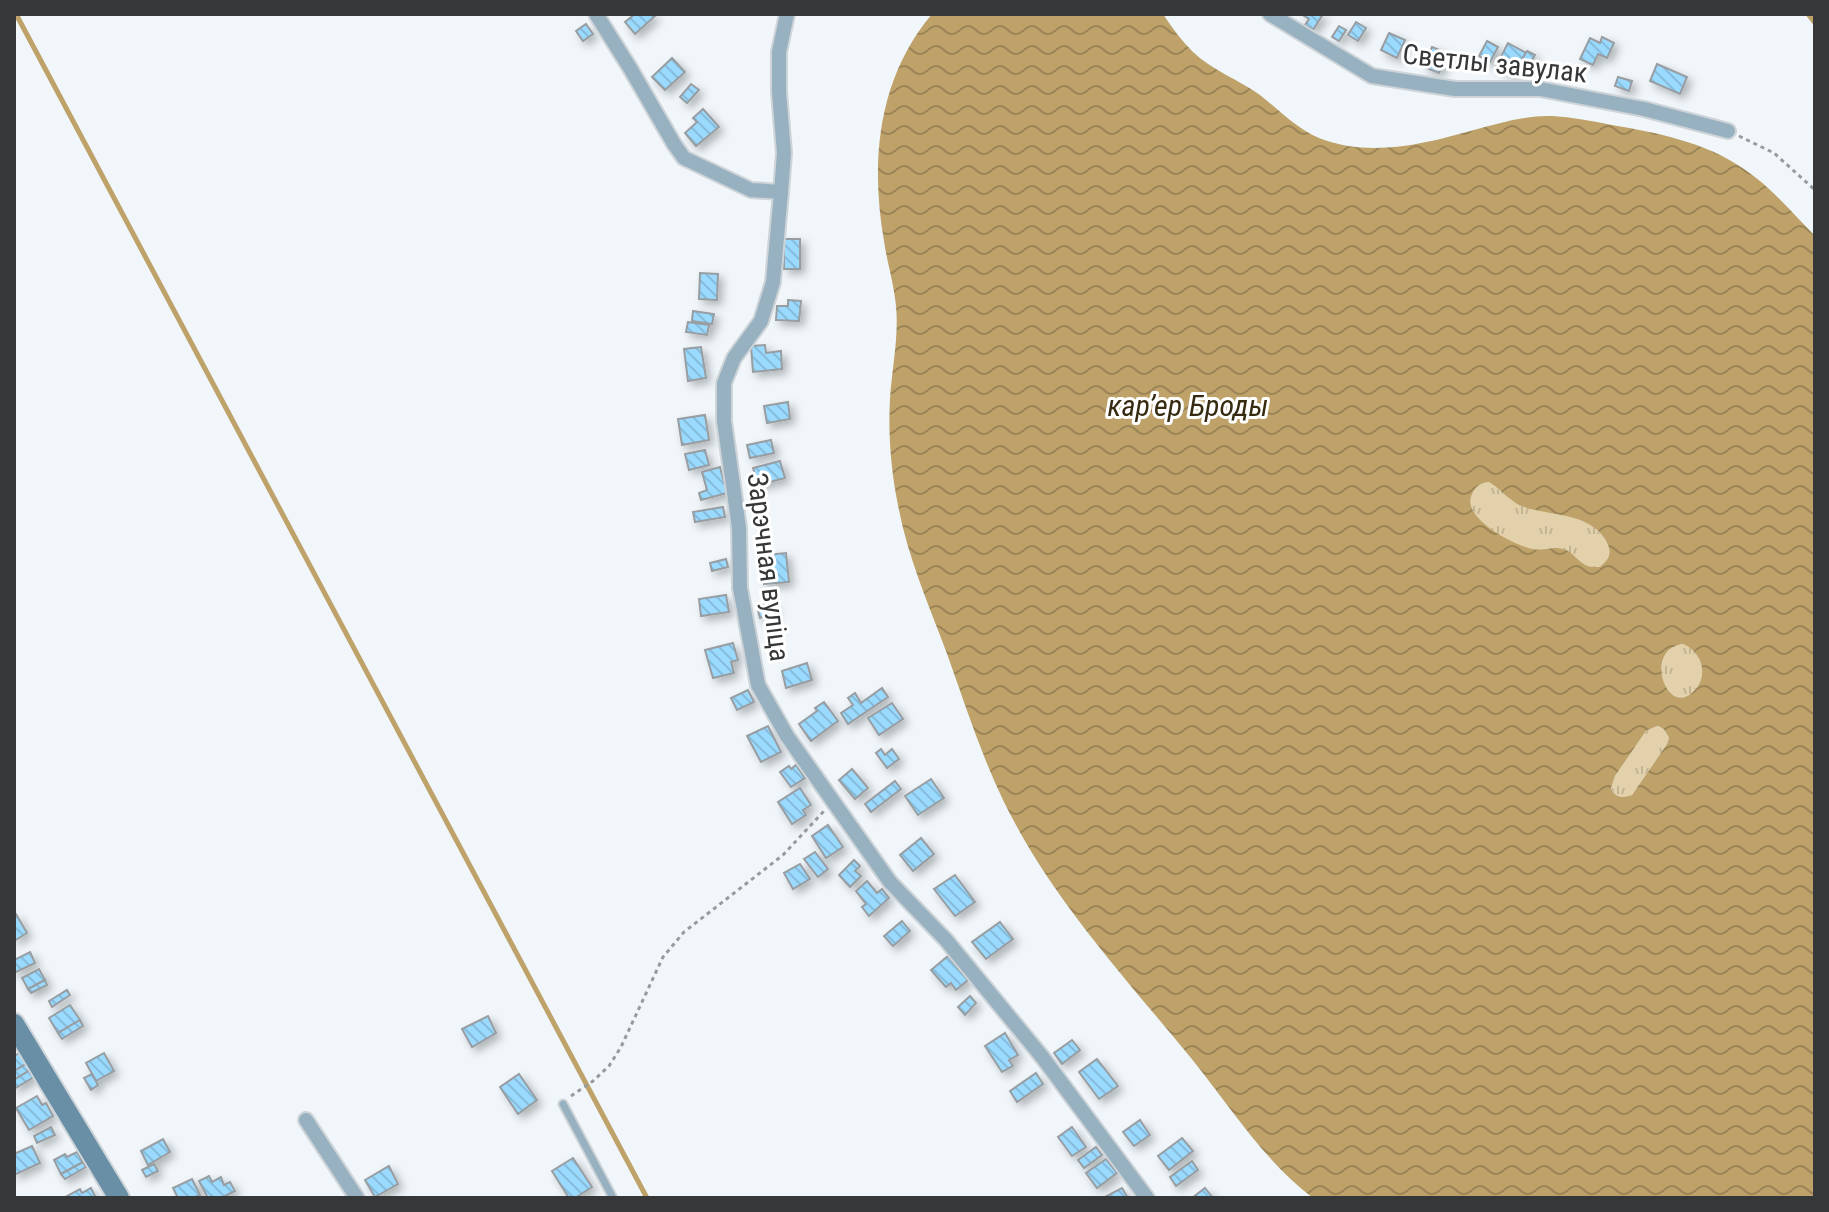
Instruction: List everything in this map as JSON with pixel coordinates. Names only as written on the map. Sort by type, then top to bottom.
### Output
[{"type":"main road","points":[[14,1024],[119,1198]]},
{"type":"street","points":[[596,14],[684,158],[751,190],[781,192]]},
{"type":"street","points":[[773,14],[783,35]]},
{"type":"street","name":"Зарэчная вуліца","points":[[787,14],[779,52],[784,153],[773,282],[761,321],[734,358],[724,383],[724,421],[739,528],[740,588],[758,685],[787,736],[890,882],[946,940],[1043,1058],[1147,1198]]},
{"type":"street","name":"Светлы завулак","points":[[1270,14],[1372,76],[1455,89],[1540,89],[1644,109],[1728,131]]},
{"type":"street","points":[[306,1120],[357,1198]]},
{"type":"lane","points":[[563,1104],[613,1198]]},
{"type":"path","points":[[1728,131],[1774,153],[1815,190]]},
{"type":"path","points":[[578,1090],[609,1066],[663,957],[684,932],[783,855],[833,802]]},
{"type":"green space","points":[[1489,482],[1519,504],[1592,526],[1608,545],[1607,560],[1601,567],[1589,566],[1559,550],[1529,549],[1491,530],[1471,506],[1475,489]]},
{"type":"green space","points":[[1683,644],[1694,651],[1702,674],[1698,686],[1688,696],[1678,697],[1664,683],[1661,671],[1663,659],[1670,649]]},
{"type":"green space","points":[[1657,726],[1668,736],[1667,744],[1632,795],[1617,795],[1611,788],[1615,776],[1646,731]]},
{"type":"water","name":"карʼер Броды","points":[[932,14],[1163,14],[1200,58],[1260,95],[1295,124],[1319,138],[1358,147],[1397,147],[1542,116],[1574,118],[1647,131],[1697,145],[1744,169],[1815,236],[1815,1198],[1313,1198],[1263,1150],[1089,934],[1043,870],[1003,800],[919,579],[898,505],[889,426],[897,318],[880,211],[879,151],[889,93],[914,39]],"holes":[[[1489,482],[1519,505],[1592,526],[1608,545],[1607,560],[1600,567],[1589,566],[1567,550],[1532,549],[1492,530],[1471,506],[1471,497],[1476,488]],[[1683,644],[1694,651],[1700,661],[1701,680],[1688,696],[1678,697],[1670,692],[1664,682],[1661,670],[1663,659],[1670,649]],[[1657,726],[1661,728],[1669,738],[1667,744],[1632,795],[1617,795],[1611,788],[1615,776],[1646,731]]]},
{"type":"building","points":[[635,14],[655,16],[635,34],[625,22]]},
{"type":"building","points":[[1301,14],[1323,14],[1313,30],[1305,25],[1309,19]]},
{"type":"building","points":[[1356,22],[1366,28],[1358,41],[1348,35]]},
{"type":"building","points":[[586,24],[593,34],[583,41],[576,31]]},
{"type":"building","points":[[1339,26],[1346,30],[1339,41],[1332,37]]},
{"type":"building","points":[[1389,33],[1405,40],[1397,58],[1381,50]]},
{"type":"building","points":[[1602,37],[1614,43],[1607,58],[1598,54],[1593,65],[1580,59],[1590,38],[1600,43]]},
{"type":"building","points":[[1487,41],[1498,47],[1490,62],[1479,56]]},
{"type":"building","points":[[1508,43],[1526,53],[1513,76],[1496,66]]},
{"type":"building","points":[[1432,47],[1447,53],[1439,73],[1424,67]]},
{"type":"building","points":[[1527,51],[1535,55],[1529,65],[1521,61]]},
{"type":"building","points":[[672,58],[685,72],[665,90],[652,77]]},
{"type":"building","points":[[1657,64],[1687,77],[1680,94],[1650,81]]},
{"type":"building","points":[[1618,77],[1632,81],[1629,91],[1615,86]]},
{"type":"building","points":[[691,84],[699,90],[687,103],[680,97]]},
{"type":"building","points":[[703,109],[719,127],[696,146],[685,133],[697,122],[693,118]]},
{"type":"building","points":[[784,239],[800,239],[800,269],[784,269]]},
{"type":"building","points":[[700,273],[718,274],[717,300],[699,299]]},
{"type":"building","points":[[788,300],[801,301],[799,321],[776,320],[777,306],[788,306]]},
{"type":"building","points":[[693,311],[714,314],[712,324],[692,321]]},
{"type":"building","points":[[688,322],[709,325],[707,335],[686,332]]},
{"type":"building","points":[[765,345],[766,353],[781,351],[782,369],[753,372],[751,346]]},
{"type":"building","points":[[701,347],[706,378],[688,381],[684,349]]},
{"type":"building","points":[[788,402],[790,419],[767,423],[764,406]]},
{"type":"building","points":[[705,415],[709,440],[682,445],[678,419]]},
{"type":"building","points":[[771,440],[774,453],[750,458],[747,445]]},
{"type":"building","points":[[705,450],[709,465],[689,470],[685,454]]},
{"type":"building","points":[[780,461],[785,478],[758,485],[753,468]]},
{"type":"building","points":[[720,467],[727,493],[701,500],[699,493],[707,490],[702,472]]},
{"type":"building","points":[[723,507],[725,517],[695,522],[693,512]]},
{"type":"building","points":[[786,553],[789,582],[764,584],[763,570],[768,570],[766,555]]},
{"type":"building","points":[[726,559],[728,567],[712,571],[710,563]]},
{"type":"building","points":[[726,595],[729,612],[701,616],[699,599]]},
{"type":"building","points":[[772,603],[775,613],[760,618],[757,607]]},
{"type":"building","points":[[733,643],[738,660],[731,662],[734,673],[713,678],[705,650]]},
{"type":"building","points":[[807,663],[812,680],[786,688],[782,671]]},
{"type":"building","points":[[882,688],[888,697],[848,724],[841,713],[853,705],[848,698],[855,693],[861,703]]},
{"type":"building","points":[[748,690],[754,702],[737,710],[731,698]]},
{"type":"building","points":[[824,702],[838,721],[811,741],[799,724]]},
{"type":"building","points":[[892,703],[903,719],[879,735],[868,718]]},
{"type":"building","points":[[768,726],[781,752],[761,762],[747,736]]},
{"type":"building","points":[[881,749],[885,755],[892,749],[899,759],[887,768],[876,753]]},
{"type":"building","points":[[796,765],[805,778],[791,787],[780,772]]},
{"type":"building","points":[[852,769],[868,788],[855,799],[839,780]]},
{"type":"building","points":[[931,779],[944,798],[918,815],[905,796]]},
{"type":"building","points":[[895,781],[901,789],[871,812],[865,804]]},
{"type":"building","points":[[800,788],[811,805],[803,810],[806,815],[792,824],[778,802]]},
{"type":"building","points":[[828,825],[843,847],[826,858],[812,836]]},
{"type":"building","points":[[921,838],[934,854],[913,871],[900,855]]},
{"type":"building","points":[[815,852],[828,869],[818,877],[804,859]]},
{"type":"building","points":[[854,860],[860,866],[855,871],[861,876],[850,887],[839,875]]},
{"type":"building","points":[[800,864],[810,879],[793,889],[784,873]]},
{"type":"building","points":[[955,875],[975,902],[955,916],[934,889]]},
{"type":"building","points":[[867,881],[877,893],[882,889],[889,898],[869,916],[862,907],[866,904],[856,891]]},
{"type":"building","points":[[14,915],[27,933],[14,941]]},
{"type":"building","points":[[902,921],[910,931],[893,946],[884,936]]},
{"type":"building","points":[[1000,922],[1013,939],[986,959],[972,942]]},
{"type":"building","points":[[30,952],[35,963],[14,973],[14,960]]},
{"type":"building","points":[[948,956],[968,980],[956,990],[951,983],[946,987],[931,970]]},
{"type":"building","points":[[39,969],[45,980],[28,989],[22,978]]},
{"type":"building","points":[[45,980],[47,985],[31,993],[28,989]]},
{"type":"building","points":[[67,990],[70,995],[52,1007],[49,1001]]},
{"type":"building","points":[[970,996],[976,1003],[965,1015],[958,1007]]},
{"type":"building","points":[[70,1005],[80,1020],[58,1033],[49,1018]]},
{"type":"building","points":[[488,1016],[496,1033],[472,1047],[462,1029]]},
{"type":"building","points":[[80,1020],[83,1026],[62,1039],[58,1033]]},
{"type":"building","points":[[1005,1033],[1018,1055],[1009,1060],[1013,1066],[1002,1072],[985,1046]]},
{"type":"building","points":[[1072,1040],[1080,1050],[1062,1064],[1054,1053]]},
{"type":"building","points":[[23,1051],[27,1057],[23,1059],[26,1064],[14,1071],[14,1056]]},
{"type":"building","points":[[104,1053],[114,1071],[96,1081],[86,1063]]},
{"type":"building","points":[[1097,1059],[1118,1086],[1099,1099],[1079,1072]]},
{"type":"building","points":[[26,1064],[30,1070],[14,1080],[14,1071]]},
{"type":"building","points":[[30,1070],[34,1077],[14,1089],[14,1080]]},
{"type":"building","points":[[1036,1073],[1043,1084],[1017,1102],[1010,1091]]},
{"type":"building","points":[[92,1074],[98,1085],[91,1090],[84,1078]]},
{"type":"building","points":[[519,1074],[537,1100],[518,1114],[500,1087]]},
{"type":"building","points":[[37,1096],[42,1105],[46,1103],[53,1116],[29,1130],[16,1108]]},
{"type":"building","points":[[1140,1120],[1150,1135],[1134,1146],[1123,1132]]},
{"type":"building","points":[[51,1127],[55,1135],[37,1143],[34,1136]]},
{"type":"building","points":[[1072,1127],[1086,1147],[1072,1156],[1058,1137]]},
{"type":"building","points":[[1182,1138],[1193,1151],[1169,1170],[1158,1156]]},
{"type":"building","points":[[163,1139],[170,1152],[148,1165],[141,1151]]},
{"type":"building","points":[[32,1146],[40,1163],[14,1175],[14,1154]]},
{"type":"building","points":[[1096,1147],[1102,1155],[1084,1168],[1078,1160]]},
{"type":"building","points":[[77,1152],[83,1162],[61,1174],[54,1160]]},
{"type":"building","points":[[573,1158],[592,1187],[575,1198],[569,1198],[552,1171]]},
{"type":"building","points":[[1106,1159],[1117,1173],[1097,1188],[1086,1173]]},
{"type":"building","points":[[1192,1161],[1198,1170],[1176,1186],[1170,1177]]},
{"type":"building","points":[[83,1162],[86,1167],[65,1179],[61,1174]]},
{"type":"building","points":[[154,1164],[158,1171],[146,1177],[142,1170]]},
{"type":"building","points":[[389,1166],[398,1184],[375,1197],[365,1180]]},
{"type":"building","points":[[209,1176],[212,1182],[221,1177],[224,1185],[230,1182],[235,1191],[221,1198],[208,1198],[199,1181]]},
{"type":"building","points":[[192,1179],[200,1195],[178,1198],[173,1188]]},
{"type":"building","points":[[91,1188],[96,1198],[65,1197],[80,1189],[82,1193]]},
{"type":"building","points":[[1122,1188],[1128,1198],[1103,1198]]},
{"type":"building","points":[[1205,1188],[1213,1198],[1192,1198]]},
{"type":"waterway","points":[[16,14],[647,1198]]},
{"type":"waterway","points":[[1808,14],[1815,23]]}]
